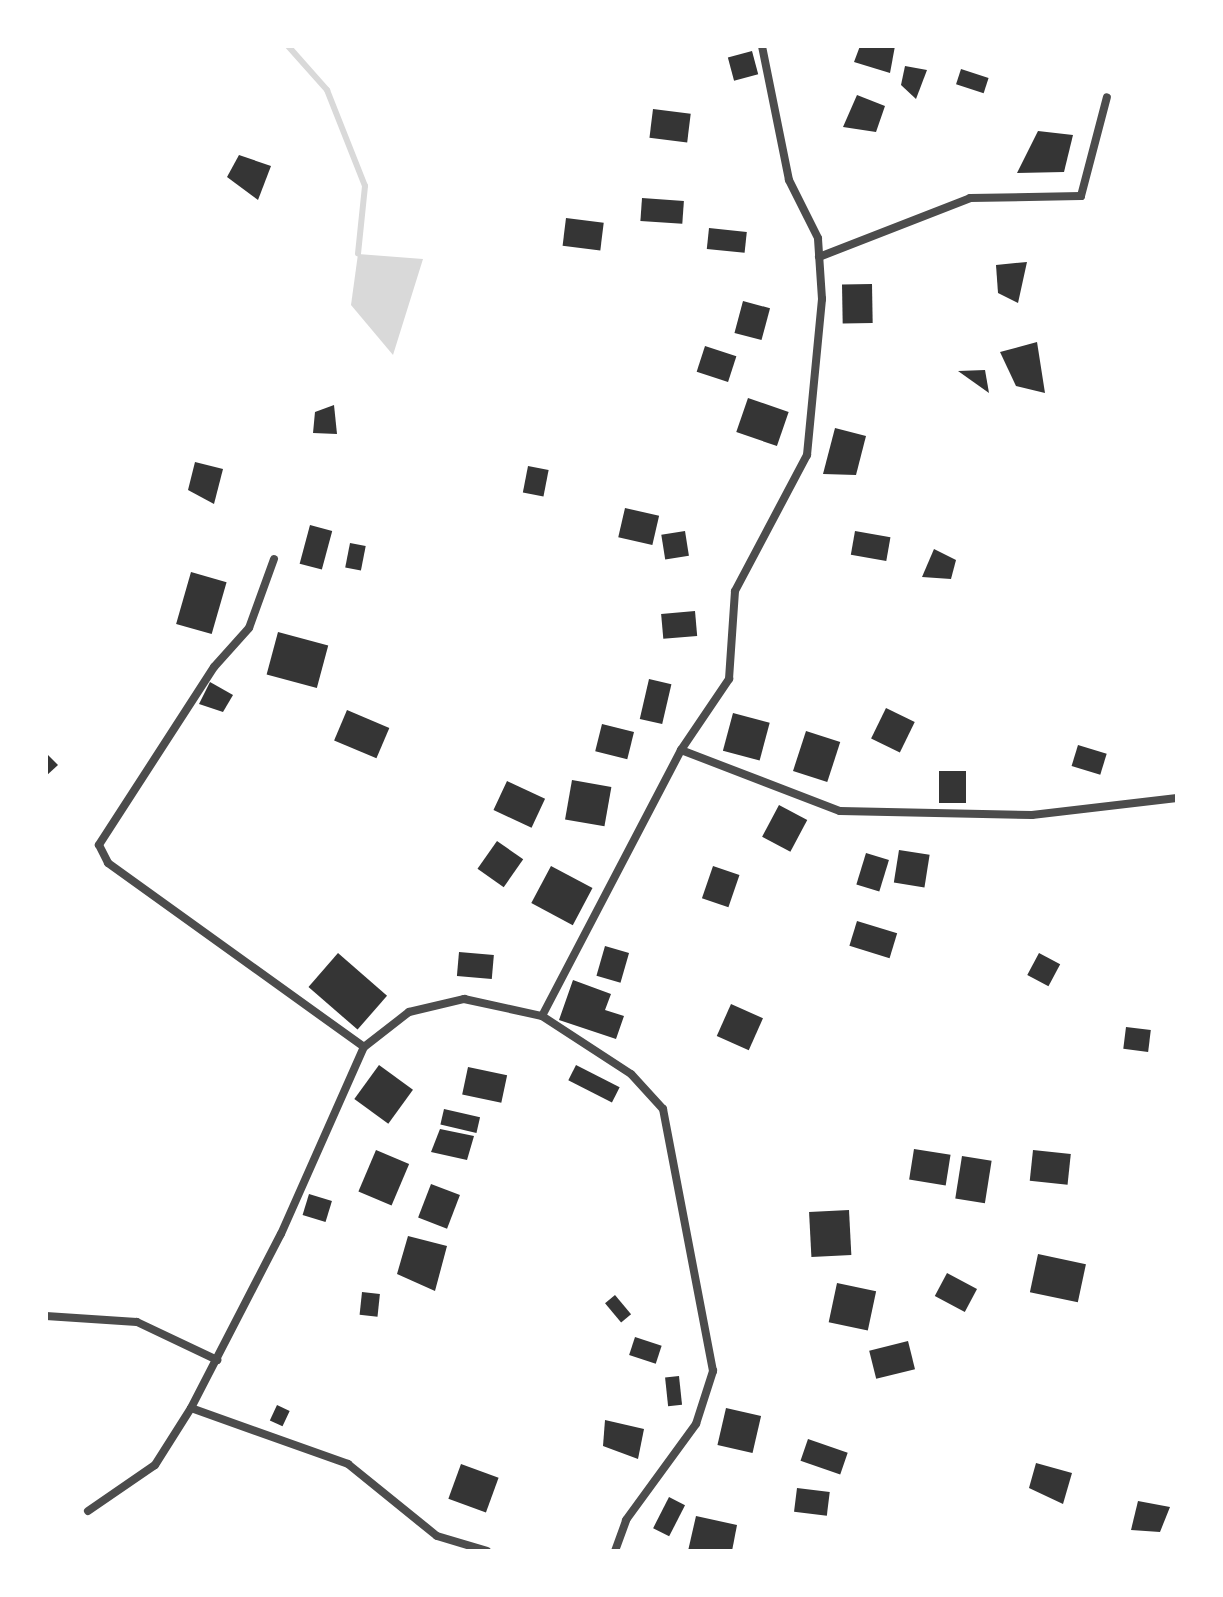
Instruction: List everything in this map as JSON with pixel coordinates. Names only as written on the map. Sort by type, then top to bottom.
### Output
[{"type":"street","points":[[542,1016],[681,750],[729,679],[735,591],[807,455],[818,238],[789,180],[762,46]]},
{"type":"street","points":[[819,257],[970,198],[1081,196],[1107,97]]},
{"type":"street","points":[[274,559],[249,628],[214,667],[99,845],[108,863],[364,1047]]},
{"type":"street","points":[[681,750],[840,811],[1032,815],[1177,798]]},
{"type":"street","points":[[88,1511],[155,1465],[191,1408],[217,1360],[364,1047],[409,1012],[464,999],[542,1016],[631,1074],[663,1109],[713,1371],[696,1424],[626,1520],[615,1551]]},
{"type":"street","points":[[46,1316],[137,1322],[217,1360]]},
{"type":"street","points":[[191,1408],[348,1464],[437,1536],[487,1551]]},
{"type":"shaded area","points":[[358,254],[423,259],[393,355],[351,305]]},
{"type":"building","points":[[860,46],[895,46],[890,73],[854,62]]},
{"type":"building","points":[[752,51],[758,74],[734,81],[728,57]]},
{"type":"building","points":[[905,66],[927,70],[916,99],[901,85]]},
{"type":"building","points":[[961,69],[989,78],[984,93],[956,84]]},
{"type":"building","points":[[857,95],[885,106],[876,132],[843,127]]},
{"type":"building","points":[[653,109],[691,114],[687,142],[649,138]]},
{"type":"building","points":[[1038,131],[1073,135],[1064,172],[1017,173]]},
{"type":"building","points":[[239,155],[271,166],[258,200],[227,177]]},
{"type":"building","points":[[642,198],[684,201],[682,224],[640,221]]},
{"type":"building","points":[[566,218],[604,223],[600,250],[563,246]]},
{"type":"building","points":[[709,228],[747,232],[745,253],[707,249]]},
{"type":"building","points":[[1027,262],[1018,303],[998,293],[996,265]]},
{"type":"building","points":[[872,284],[873,323],[843,324],[842,285]]},
{"type":"building","points":[[743,301],[770,308],[762,340],[734,333]]},
{"type":"building","points":[[1037,342],[1045,393],[1016,386],[1000,352]]},
{"type":"building","points":[[705,346],[736,356],[728,382],[697,372]]},
{"type":"building","points":[[985,370],[989,393],[958,371]]},
{"type":"building","points":[[748,398],[789,412],[777,446],[736,432]]},
{"type":"building","points":[[334,405],[337,434],[313,433],[315,412]]},
{"type":"building","points":[[835,428],[866,436],[856,475],[823,474]]},
{"type":"building","points":[[195,462],[223,469],[214,504],[188,490]]},
{"type":"building","points":[[528,466],[549,470],[543,497],[523,493]]},
{"type":"building","points":[[625,508],[659,516],[652,545],[618,537]]},
{"type":"building","points":[[310,525],[332,531],[322,570],[300,564]]},
{"type":"building","points":[[685,531],[689,556],[665,559],[661,535]]},
{"type":"building","points":[[855,531],[890,537],[886,561],[851,555]]},
{"type":"building","points":[[350,543],[366,546],[361,571],[345,568]]},
{"type":"building","points":[[934,549],[956,560],[951,579],[922,577]]},
{"type":"building","points":[[191,572],[227,582],[212,634],[176,624]]},
{"type":"building","points":[[695,611],[697,636],[663,639],[661,614]]},
{"type":"building","points":[[278,632],[328,645],[317,688],[267,675]]},
{"type":"building","points":[[649,679],[671,684],[662,724],[640,719]]},
{"type":"building","points":[[210,682],[233,695],[223,712],[199,704]]},
{"type":"building","points":[[886,708],[915,722],[900,753],[871,739]]},
{"type":"building","points":[[347,710],[389,728],[376,758],[334,740]]},
{"type":"building","points":[[733,713],[770,723],[760,761],[723,751]]},
{"type":"building","points":[[602,724],[634,732],[627,759],[595,751]]},
{"type":"building","points":[[806,731],[840,742],[827,782],[793,771]]},
{"type":"building","points":[[1078,745],[1107,754],[1100,775],[1072,766]]},
{"type":"building","points":[[46,753],[58,765],[46,776]]},
{"type":"building","points":[[939,771],[966,771],[966,803],[939,803]]},
{"type":"building","points":[[572,780],[611,787],[604,826],[565,819]]},
{"type":"building","points":[[507,781],[545,799],[532,828],[493,810]]},
{"type":"building","points":[[779,805],[807,820],[790,852],[762,837]]},
{"type":"building","points":[[497,841],[523,859],[504,887],[477,869]]},
{"type":"building","points":[[899,850],[930,855],[924,887],[894,883]]},
{"type":"building","points":[[866,853],[889,860],[879,892],[856,885]]},
{"type":"building","points":[[551,866],[592,888],[573,925],[531,903]]},
{"type":"building","points":[[713,866],[739,875],[728,907],[702,898]]},
{"type":"building","points":[[857,921],[897,933],[890,958],[849,946]]},
{"type":"building","points":[[605,946],[629,953],[620,983],[596,976]]},
{"type":"building","points":[[459,952],[494,955],[492,979],[457,976]]},
{"type":"building","points":[[338,953],[387,996],[358,1030],[308,987]]},
{"type":"building","points":[[1039,953],[1060,964],[1048,986],[1027,975]]},
{"type":"building","points":[[573,980],[611,994],[605,1010],[624,1016],[616,1039],[559,1020]]},
{"type":"building","points":[[731,1004],[763,1018],[749,1050],[717,1036]]},
{"type":"building","points":[[1126,1027],[1151,1030],[1148,1052],[1123,1049]]},
{"type":"building","points":[[379,1065],[413,1090],[388,1124],[354,1099]]},
{"type":"building","points":[[576,1065],[620,1087],[612,1102],[568,1080]]},
{"type":"building","points":[[468,1067],[507,1075],[501,1103],[462,1094]]},
{"type":"building","points":[[444,1109],[480,1117],[476,1133],[440,1125]]},
{"type":"building","points":[[440,1129],[474,1136],[467,1160],[431,1152]]},
{"type":"building","points":[[914,1149],[951,1155],[946,1185],[909,1180]]},
{"type":"building","points":[[376,1150],[409,1164],[392,1205],[358,1191]]},
{"type":"building","points":[[1033,1150],[1071,1154],[1068,1185],[1030,1181]]},
{"type":"building","points":[[962,1156],[992,1161],[985,1203],[955,1198]]},
{"type":"building","points":[[431,1184],[460,1195],[447,1229],[418,1218]]},
{"type":"building","points":[[309,1194],[332,1201],[326,1222],[303,1215]]},
{"type":"building","points":[[849,1210],[851,1255],[811,1257],[809,1212]]},
{"type":"building","points":[[408,1236],[447,1246],[435,1291],[397,1274]]},
{"type":"building","points":[[1038,1254],[1086,1264],[1078,1302],[1030,1292]]},
{"type":"building","points":[[947,1273],[977,1289],[965,1312],[935,1296]]},
{"type":"building","points":[[837,1283],[876,1291],[868,1330],[829,1322]]},
{"type":"building","points":[[362,1292],[380,1294],[377,1317],[360,1315]]},
{"type":"building","points":[[615,1295],[631,1314],[621,1323],[605,1303]]},
{"type":"building","points":[[635,1337],[662,1346],[656,1364],[629,1355]]},
{"type":"building","points":[[908,1341],[915,1369],[876,1379],[869,1351]]},
{"type":"building","points":[[679,1376],[682,1405],[668,1406],[665,1377]]},
{"type":"building","points":[[277,1405],[290,1411],[283,1426],[270,1420]]},
{"type":"building","points":[[726,1408],[761,1416],[753,1453],[717,1445]]},
{"type":"building","points":[[605,1420],[644,1429],[638,1459],[603,1446]]},
{"type":"building","points":[[808,1439],[848,1453],[840,1474],[801,1461]]},
{"type":"building","points":[[1036,1463],[1072,1473],[1063,1504],[1029,1488]]},
{"type":"building","points":[[461,1464],[499,1478],[486,1512],[448,1499]]},
{"type":"building","points":[[797,1488],[830,1492],[827,1516],[794,1512]]},
{"type":"building","points":[[669,1497],[685,1505],[669,1536],[653,1528]]},
{"type":"building","points":[[1138,1501],[1170,1507],[1160,1532],[1131,1530]]},
{"type":"building","points":[[696,1516],[737,1525],[732,1551],[688,1551]]},
{"type":"waterway","points":[[288,46],[327,90],[365,186],[358,254]]}]
